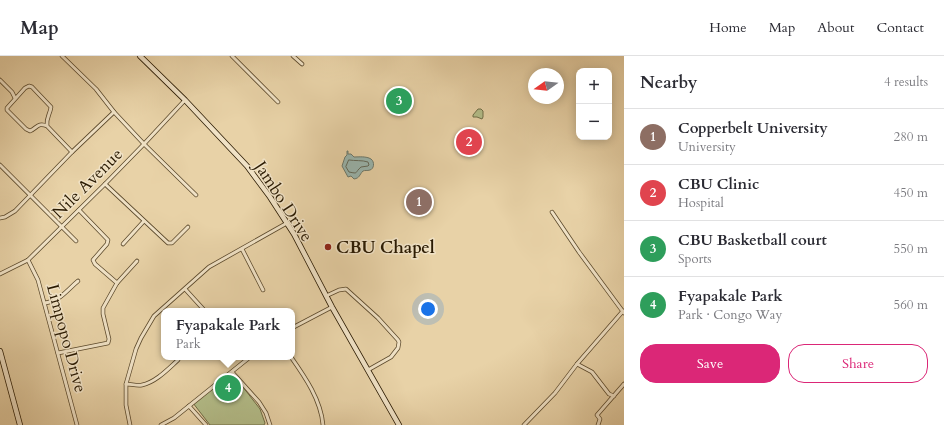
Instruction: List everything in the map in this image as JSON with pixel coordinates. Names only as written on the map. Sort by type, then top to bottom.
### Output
[{"type":"main road","name":"Jambo Drive","points":[[140,56],[247,166],[270,197],[287,224],[399,425]]},
{"type":"main road","points":[[0,351],[20,425]]},
{"type":"street","points":[[62,56],[96,89],[114,112],[144,144],[196,195]]},
{"type":"street","points":[[232,56],[278,102]]},
{"type":"street","points":[[293,56],[302,64]]},
{"type":"street","points":[[0,80],[12,92],[15,98]]},
{"type":"street","points":[[47,126],[46,120],[51,107],[32,87],[29,86],[25,88],[15,98],[7,110],[26,129],[30,131],[39,125],[43,124],[47,126],[72,152]]},
{"type":"street","points":[[12,92],[20,94]]},
{"type":"street","name":"Nile Avenue","points":[[0,274],[28,260],[144,144],[184,100]]},
{"type":"street","points":[[0,218],[5,217],[15,211],[72,152],[114,112]]},
{"type":"street","points":[[0,165],[76,241]]},
{"type":"street","points":[[105,184],[168,243],[171,244],[188,226]]},
{"type":"street","points":[[79,210],[108,240],[107,244],[93,260],[95,264],[117,283]]},
{"type":"street","points":[[524,425],[555,393],[577,364],[623,312],[552,212]]},
{"type":"street","points":[[123,244],[144,221]]},
{"type":"street","points":[[163,308],[209,267],[287,224]]},
{"type":"street","points":[[242,249],[263,290]]},
{"type":"street","name":"Limpopo Drive","points":[[28,260],[38,280],[77,425]]},
{"type":"street","points":[[58,353],[108,343],[109,339],[102,311],[117,283],[137,261]]},
{"type":"street","points":[[44,303],[56,300],[78,281]]},
{"type":"street","points":[[185,289],[202,308]]},
{"type":"street","points":[[326,296],[339,290],[346,289],[378,318],[400,342],[396,352],[386,360],[368,370]]},
{"type":"street","points":[[295,326],[332,307]]},
{"type":"street","points":[[130,425],[126,405],[126,384],[136,349],[141,338],[151,320],[161,310]]},
{"type":"street","points":[[126,384],[142,385],[149,382],[155,379],[178,360]]},
{"type":"street","points":[[161,425],[174,418],[246,360]]},
{"type":"street","points":[[294,360],[317,401],[321,412],[323,425]]},
{"type":"street","points":[[577,364],[592,372],[609,394],[614,396]]},
{"type":"street","points":[[232,372],[259,402],[266,413],[270,425]]},
{"type":"street","points":[[598,425],[600,419],[597,416],[624,384]]},
{"type":"street","points":[[189,406],[206,425]]},
{"type":"green space","points":[[393,98],[404,98],[404,104],[393,104]]},
{"type":"green space","points":[[478,109],[483,111],[482,119],[473,117]]},
{"type":"green space","points":[[232,373],[260,409],[265,423],[264,425],[210,425],[193,403]]},
{"type":"water","points":[[347,151],[348,154],[351,154],[354,157],[365,157],[371,159],[373,167],[370,170],[363,171],[356,179],[351,176],[348,177],[342,166],[347,155]]},
{"type":"place","name":"CBU Basketball court","points":[[399,101]]},
{"type":"place","name":"CBU Clinic","points":[[469,142]]},
{"type":"place","name":"Copperbelt University","points":[[419,202]]},
{"type":"place","name":"CBU Chapel","points":[[328,247]]},
{"type":"place","name":"Fyapakale Park","points":[[228,388]]}]
